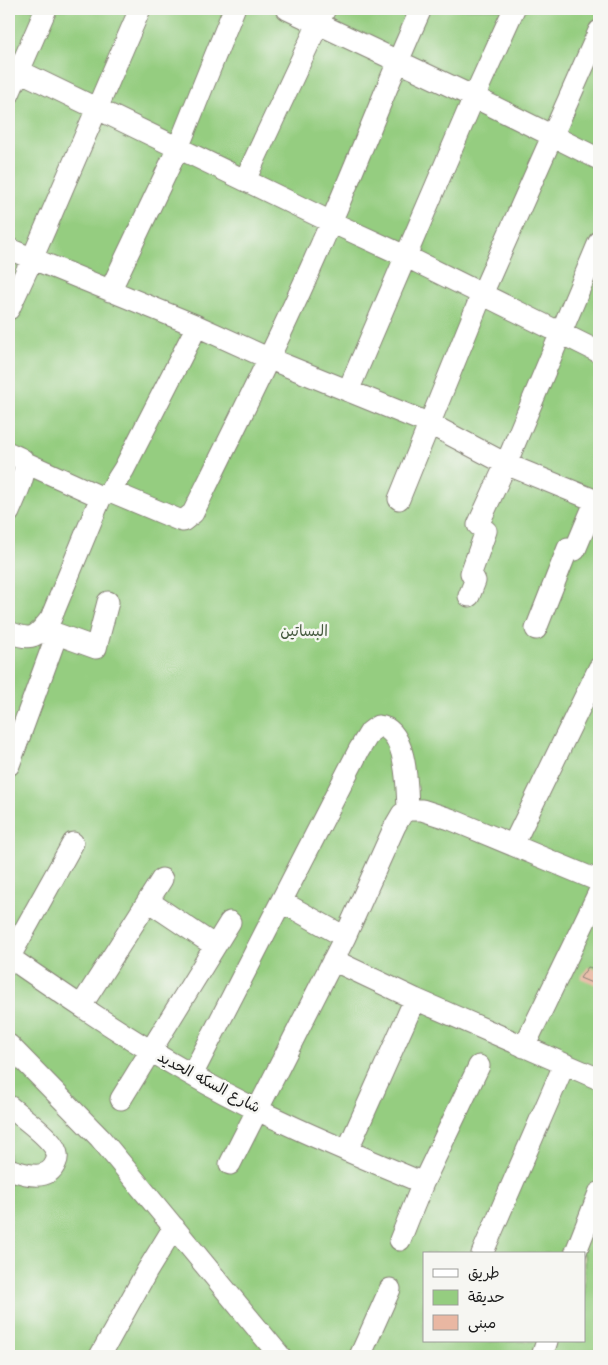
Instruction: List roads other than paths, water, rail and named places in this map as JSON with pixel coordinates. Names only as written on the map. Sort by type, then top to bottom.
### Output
[{"type":"lane","points":[[9,94],[14,69],[46,9]]},
{"type":"lane","points":[[9,309],[140,9]]},
{"type":"lane","points":[[110,291],[178,148],[234,9]]},
{"type":"lane","points":[[287,9],[322,16],[397,61],[599,159]]},
{"type":"lane","points":[[17,458],[105,494],[179,520],[183,521],[188,518],[193,512],[270,358],[331,222],[397,61],[421,9]]},
{"type":"lane","points":[[348,391],[474,97],[514,9]]},
{"type":"lane","points":[[245,180],[322,16]]},
{"type":"lane","points":[[399,499],[482,294],[599,31]]},
{"type":"lane","points":[[14,69],[405,256],[599,352]]},
{"type":"lane","points":[[469,596],[475,580],[471,573],[486,531],[478,525],[506,464],[599,242]]},
{"type":"lane","points":[[9,249],[430,424],[506,464],[597,501],[575,550],[568,548],[536,629]]},
{"type":"lane","points":[[9,765],[48,634],[51,618],[105,494],[124,470],[197,326]]},
{"type":"lane","points":[[9,512],[22,476],[17,458]]},
{"type":"lane","points":[[9,632],[25,637],[48,634],[96,648],[108,602]]},
{"type":"lane","points":[[513,845],[599,668]]},
{"type":"lane","points":[[192,1075],[359,750],[370,732],[378,726],[390,730],[397,740],[406,768],[408,810]]},
{"type":"lane","points":[[230,1164],[345,937],[402,814],[408,810],[422,810],[450,819],[599,880]]},
{"type":"lane","points":[[9,958],[73,843]]},
{"type":"lane","points":[[81,1006],[162,879]]},
{"type":"lane","points":[[524,1047],[599,892]]},
{"type":"lane","points":[[148,901],[215,946]]},
{"type":"lane","points":[[282,902],[345,937]]},
{"type":"lane","points":[[121,1099],[230,922]]},
{"type":"lane","name":"شارع السكه الحديد","points":[[9,958],[81,1006],[192,1075],[346,1150],[423,1183]]},
{"type":"lane","points":[[333,960],[415,999],[599,1079]]},
{"type":"lane","points":[[346,1150],[415,999]]},
{"type":"lane","points":[[9,1045],[100,1138],[280,1356]]},
{"type":"lane","points":[[483,1252],[564,1065]]},
{"type":"lane","points":[[400,1240],[423,1183],[479,1066]]},
{"type":"lane","points":[[9,1106],[52,1144],[57,1154],[57,1161],[52,1169],[40,1175],[9,1169]]},
{"type":"lane","points":[[576,1252],[599,1192]]},
{"type":"lane","points":[[100,1356],[146,1271],[174,1227]]},
{"type":"lane","points":[[360,1356],[390,1289]]},
{"type":"lane","points":[[542,1356],[547,1342]]},
{"type":"park label","name":"البساتين","points":[[304,631]]}]
